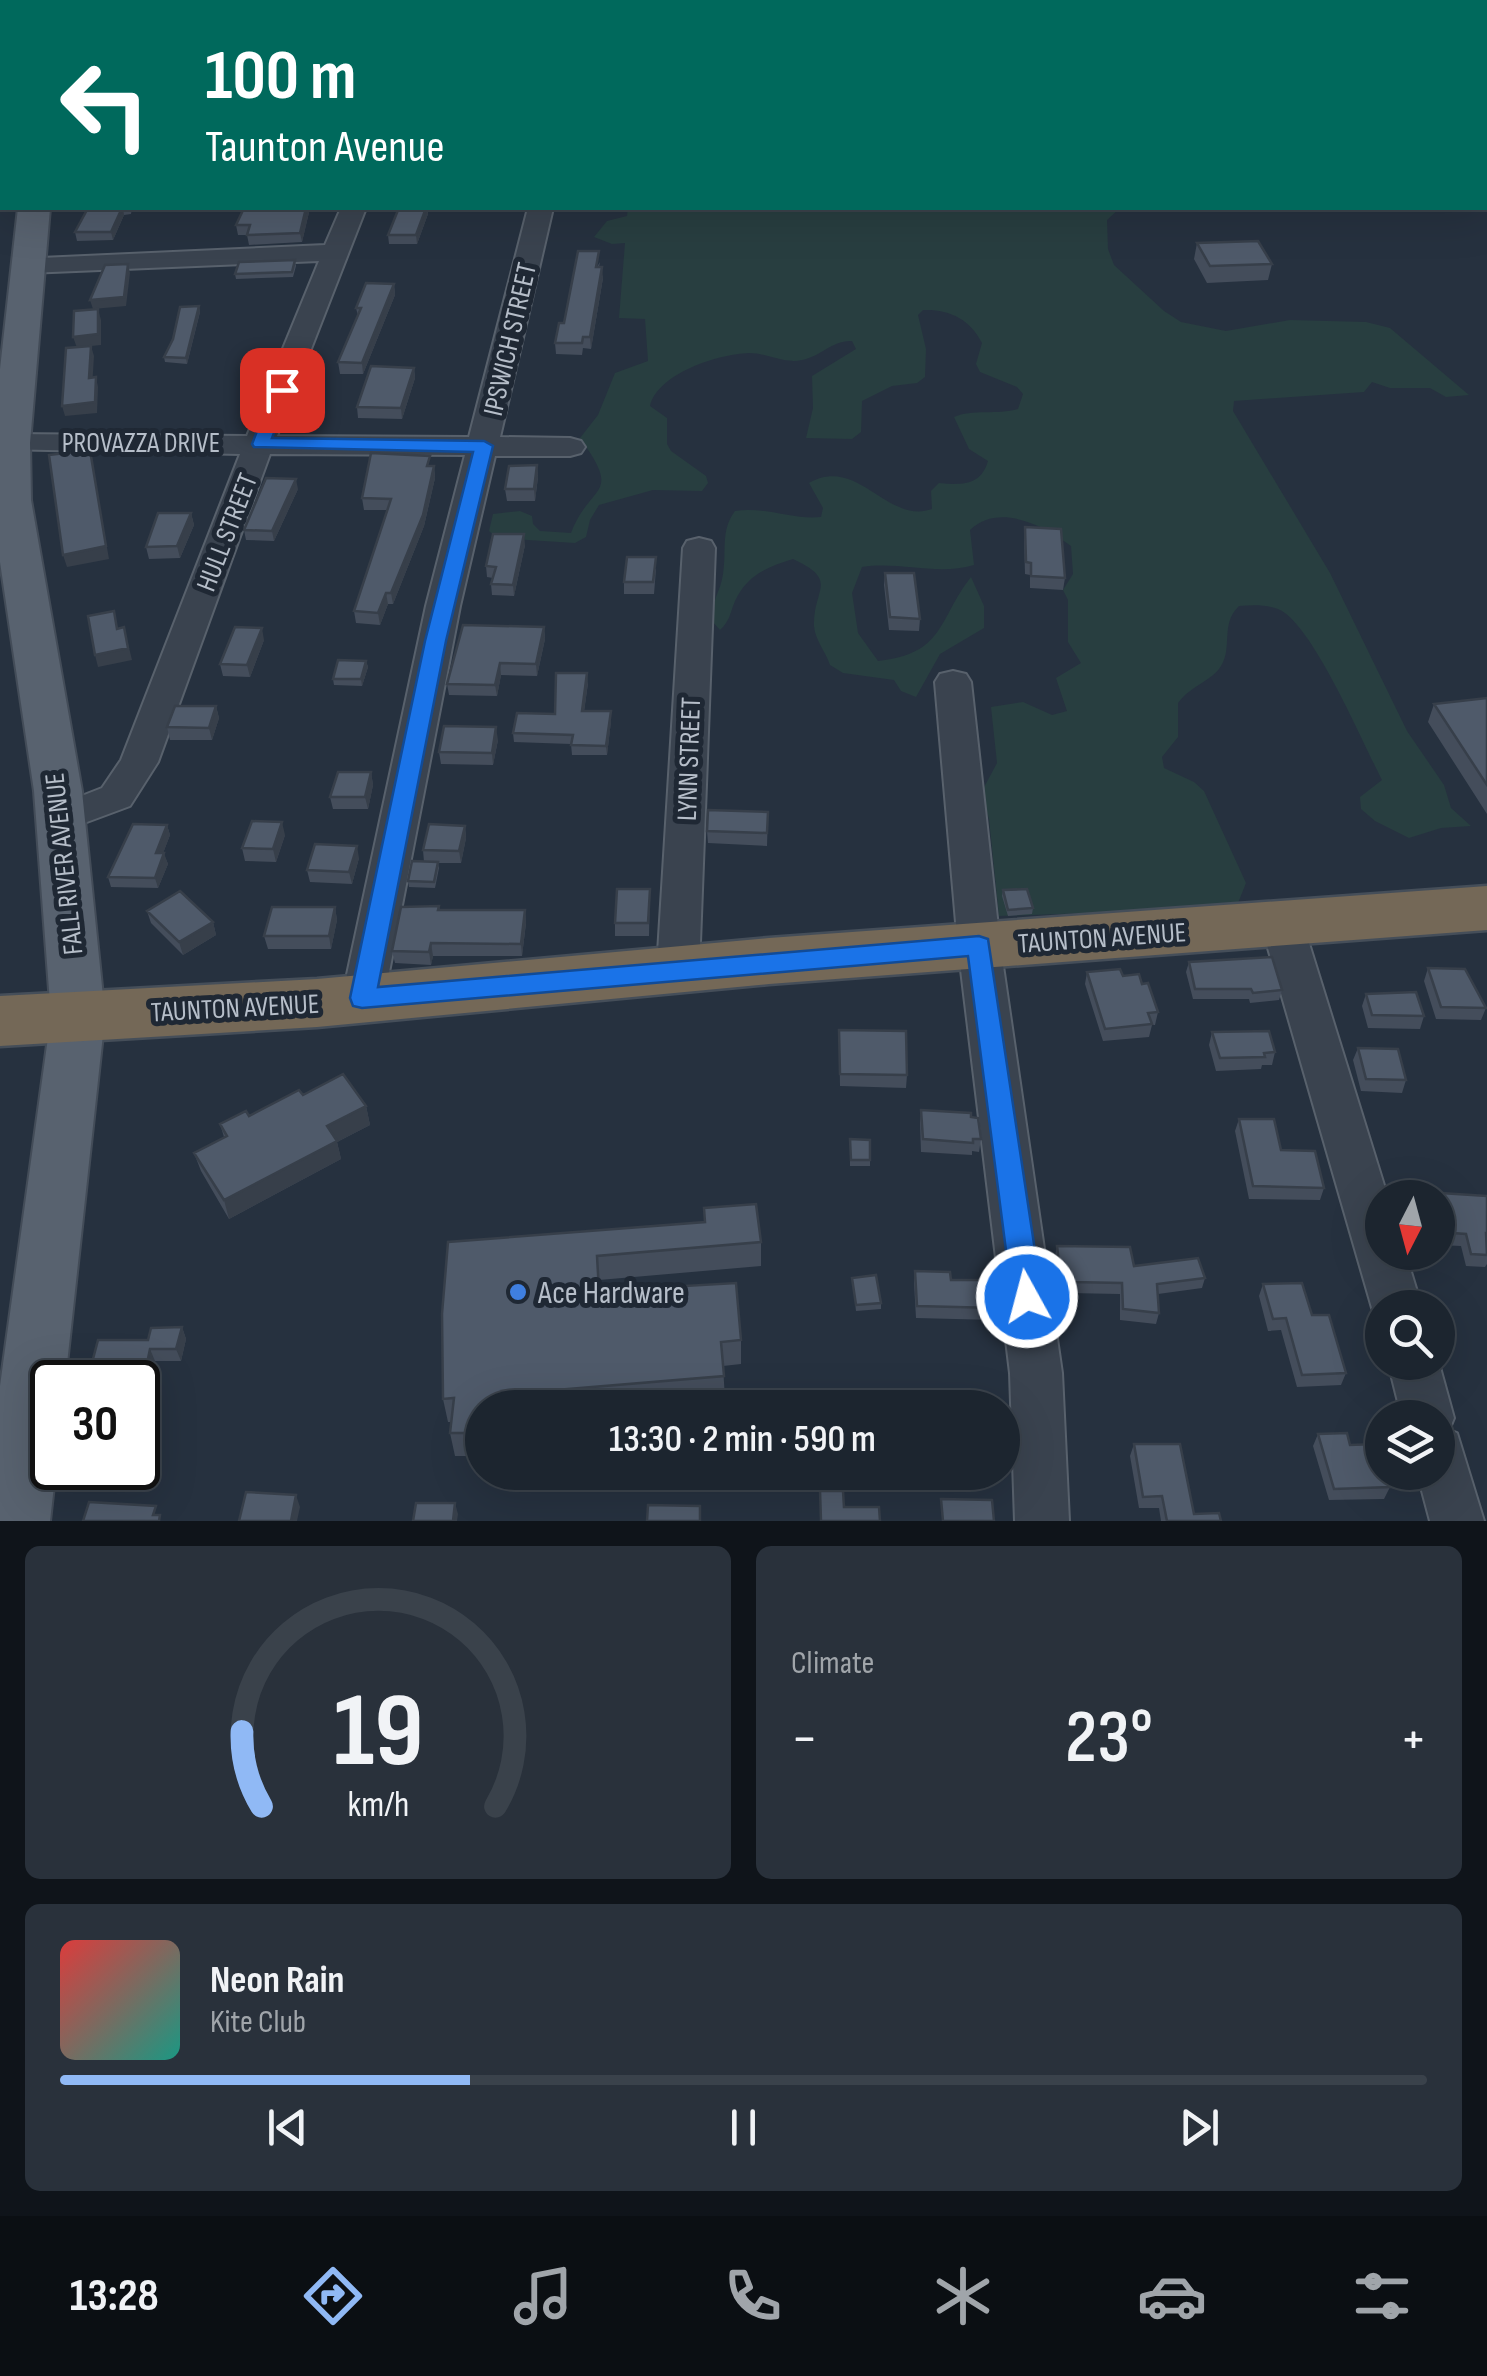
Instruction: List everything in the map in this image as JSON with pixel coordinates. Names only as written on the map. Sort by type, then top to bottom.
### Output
[{"type":"highway","name":"TAUNTON AVENUE","points":[[0,1021],[362,998],[678,969],[1487,908]]},
{"type":"main road","name":"FALL RIVER AVENUE","points":[[16,1521],[78,1016],[60,819],[11,500],[12,443],[34,210]]},
{"type":"street","name":"HULL STREET","points":[[60,819],[116,796],[140,762],[232,512],[351,210]]},
{"type":"street","name":"IPSWICH STREET","points":[[362,998],[439,624],[541,210]]},
{"type":"street","points":[[28,265],[336,252]]},
{"type":"street","name":"PROVAZZA DRIVE","points":[[12,443],[570,447]]},
{"type":"street","name":"LYNN STREET","points":[[678,969],[699,548]]},
{"type":"street","points":[[953,682],[979,946],[1036,1373],[1042,1521]]},
{"type":"street","points":[[1282,924],[1391,1290]]},
{"type":"street","points":[[1448,1490],[1456,1521]]},
{"type":"green space","points":[[628,210],[1118,210],[1107,220],[1108,249],[1114,265],[1181,322],[1226,331],[1290,320],[1366,322],[1390,328],[1469,395],[1446,397],[1430,388],[1390,388],[1372,382],[1364,392],[1234,401],[1233,411],[1330,573],[1407,731],[1444,785],[1451,808],[1471,826],[1441,828],[1409,838],[1375,821],[1361,809],[1360,797],[1382,780],[1325,666],[1285,613],[1257,605],[1239,606],[1230,620],[1221,666],[1178,703],[1178,737],[1162,757],[1164,768],[1204,791],[1246,883],[1236,908],[999,916],[989,819],[981,793],[997,763],[991,707],[1023,702],[1052,715],[1067,711],[1056,678],[1081,663],[1068,642],[1068,600],[1063,590],[1073,574],[1071,546],[1022,520],[994,518],[970,530],[974,565],[946,569],[862,567],[852,593],[858,633],[878,661],[916,651],[928,642],[971,577],[984,606],[984,628],[940,654],[916,697],[901,691],[894,680],[843,673],[830,665],[814,626],[820,580],[816,573],[793,559],[752,578],[720,630],[712,621],[723,574],[726,534],[735,511],[821,517],[823,508],[809,483],[827,477],[858,483],[901,508],[932,509],[931,491],[939,483],[962,484],[980,475],[988,461],[969,449],[954,417],[1018,409],[1023,394],[1017,387],[980,372],[976,364],[982,343],[965,322],[942,311],[923,310],[918,315],[926,349],[925,377],[917,383],[892,386],[862,401],[861,432],[852,439],[806,438],[813,408],[812,376],[856,349],[852,341],[802,360],[749,353],[691,368],[665,384],[650,406],[667,418],[667,444],[671,451],[706,476],[708,483],[702,491],[653,490],[599,505],[586,537],[575,543],[497,538],[489,531],[493,514],[520,511],[532,516],[540,531],[571,533],[599,488],[600,471],[580,438],[598,415],[615,373],[648,361],[645,319],[619,318],[625,243],[612,244],[594,237],[607,221],[627,216]]},
{"type":"building","points":[[87,210],[121,210],[111,232],[75,232]]},
{"type":"building","points":[[243,210],[306,210],[300,233],[247,235],[250,225],[236,225]]},
{"type":"building","points":[[398,210],[425,210],[416,235],[388,235]]},
{"type":"building","points":[[1258,241],[1272,264],[1210,266],[1197,243]]},
{"type":"building","points":[[578,251],[599,251],[596,267],[602,267],[590,337],[583,337],[582,343],[555,343],[559,323],[564,323]]},
{"type":"building","points":[[295,260],[292,272],[235,274],[239,262]]},
{"type":"building","points":[[128,264],[124,297],[90,300],[105,265]]},
{"type":"building","points":[[366,283],[394,284],[362,363],[338,362],[361,308],[356,308]]},
{"type":"building","points":[[199,306],[186,358],[164,357],[173,339],[180,307]]},
{"type":"building","points":[[98,309],[98,334],[73,337],[74,311]]},
{"type":"building","points":[[91,346],[89,378],[96,377],[95,402],[62,406],[66,348]]},
{"type":"building","points":[[371,366],[414,368],[401,408],[357,407]]},
{"type":"building","points":[[90,450],[106,546],[63,555],[49,455]]},
{"type":"building","points":[[371,453],[430,456],[427,466],[434,466],[423,515],[391,593],[386,593],[378,613],[354,611],[391,499],[362,498]]},
{"type":"building","points":[[537,465],[534,489],[505,489],[509,466]]},
{"type":"building","points":[[266,478],[296,479],[272,531],[244,530]]},
{"type":"building","points":[[158,513],[191,513],[177,546],[146,547]]},
{"type":"building","points":[[1025,527],[1061,529],[1065,578],[1031,576],[1031,563],[1026,562]]},
{"type":"building","points":[[493,534],[524,534],[513,585],[491,584],[496,567],[486,566]]},
{"type":"building","points":[[627,557],[656,557],[653,582],[624,582]]},
{"type":"building","points":[[885,573],[914,573],[920,619],[890,617]]},
{"type":"building","points":[[114,611],[117,629],[124,627],[128,648],[95,655],[88,616]]},
{"type":"building","points":[[463,625],[544,627],[536,664],[500,663],[495,685],[447,684]]},
{"type":"building","points":[[235,627],[262,628],[247,665],[220,664]]},
{"type":"building","points":[[338,660],[366,661],[361,679],[333,679]]},
{"type":"building","points":[[556,673],[587,673],[582,711],[611,711],[606,746],[571,745],[573,735],[513,733],[517,713],[555,714]]},
{"type":"building","points":[[1487,698],[1487,785],[1434,704]]},
{"type":"building","points":[[175,706],[216,706],[209,728],[167,727]]},
{"type":"building","points":[[444,726],[496,727],[492,753],[439,752]]},
{"type":"building","points":[[338,772],[371,772],[365,797],[330,797]]},
{"type":"building","points":[[708,810],[768,812],[767,833],[707,831]]},
{"type":"building","points":[[252,821],[282,822],[273,849],[242,848]]},
{"type":"building","points":[[133,824],[167,825],[156,853],[164,853],[155,878],[108,877]]},
{"type":"building","points":[[429,824],[465,826],[459,851],[423,850]]},
{"type":"building","points":[[315,844],[357,846],[349,872],[307,870]]},
{"type":"building","points":[[412,861],[438,862],[434,882],[408,881]]},
{"type":"building","points":[[617,889],[650,889],[648,923],[615,923]]},
{"type":"building","points":[[1027,889],[1033,908],[1008,910],[1003,890]]},
{"type":"building","points":[[180,891],[213,922],[179,942],[147,911]]},
{"type":"building","points":[[439,906],[438,910],[525,910],[521,944],[431,943],[429,952],[392,951],[401,907]]},
{"type":"building","points":[[272,907],[335,907],[329,936],[264,936]]},
{"type":"building","points":[[1272,957],[1282,990],[1253,993],[1251,989],[1195,989],[1189,962]]},
{"type":"building","points":[[1428,968],[1465,969],[1486,1008],[1441,1007]]},
{"type":"building","points":[[1120,969],[1123,976],[1139,974],[1142,984],[1148,983],[1158,1012],[1148,1013],[1152,1024],[1105,1029],[1087,972]]},
{"type":"building","points":[[1416,992],[1424,1016],[1372,1015],[1366,994]]},
{"type":"building","points":[[839,1030],[906,1031],[907,1075],[840,1074]]},
{"type":"building","points":[[1269,1031],[1275,1052],[1264,1053],[1265,1057],[1220,1058],[1212,1032]]},
{"type":"building","points":[[1358,1048],[1398,1049],[1406,1080],[1366,1079]]},
{"type":"building","points":[[343,1074],[366,1106],[327,1126],[337,1141],[224,1200],[194,1153],[227,1136],[220,1124],[246,1111],[249,1116],[299,1090],[303,1095]]},
{"type":"building","points":[[921,1110],[971,1113],[971,1117],[978,1118],[981,1139],[973,1139],[973,1143],[923,1139]]},
{"type":"building","points":[[1239,1119],[1274,1119],[1281,1150],[1315,1151],[1324,1188],[1253,1186]]},
{"type":"building","points":[[850,1139],[870,1140],[870,1160],[851,1160]]},
{"type":"building","points":[[1455,1194],[1487,1196],[1487,1255],[1471,1254],[1466,1234],[1455,1233]]},
{"type":"building","points":[[756,1204],[761,1242],[597,1256],[599,1291],[736,1283],[741,1340],[721,1342],[724,1376],[556,1390],[465,1390],[465,1433],[450,1433],[454,1398],[443,1399],[442,1314],[448,1242],[705,1222],[704,1208]]},
{"type":"building","points":[[1057,1246],[1130,1247],[1134,1266],[1198,1258],[1205,1278],[1157,1284],[1159,1313],[1123,1309],[1122,1283],[1072,1282],[1071,1278],[1061,1278]]},
{"type":"building","points":[[915,1271],[950,1272],[951,1280],[993,1280],[996,1308],[917,1306]]},
{"type":"building","points":[[876,1275],[881,1303],[856,1305],[852,1278]]},
{"type":"building","points":[[1302,1283],[1312,1315],[1329,1315],[1346,1373],[1302,1375],[1286,1318],[1273,1319],[1263,1284]]},
{"type":"building","points":[[182,1327],[176,1349],[150,1349],[148,1360],[93,1360],[98,1340],[148,1340],[151,1328]]},
{"type":"building","points":[[1347,1433],[1350,1445],[1365,1444],[1365,1488],[1334,1489],[1318,1434]]},
{"type":"building","points":[[1134,1444],[1180,1444],[1194,1514],[1219,1513],[1221,1521],[1167,1521],[1162,1496],[1143,1497]]},
{"type":"building","points":[[820,1491],[843,1491],[844,1507],[879,1507],[880,1521],[821,1521]]},
{"type":"building","points":[[246,1492],[296,1495],[291,1521],[239,1521]]},
{"type":"building","points":[[941,1499],[992,1500],[994,1521],[943,1521]]},
{"type":"building","points":[[89,1502],[156,1506],[153,1515],[160,1515],[159,1521],[83,1521]]},
{"type":"building","points":[[416,1503],[455,1503],[453,1521],[413,1521]]},
{"type":"building","points":[[648,1505],[700,1506],[700,1521],[647,1521]]},
{"type":"place","name":"Ace Hardware","points":[[518,1292]]},
{"type":"route","points":[[282,390],[261,444],[484,446],[443,606],[362,998],[979,946],[1027,1297]]}]
